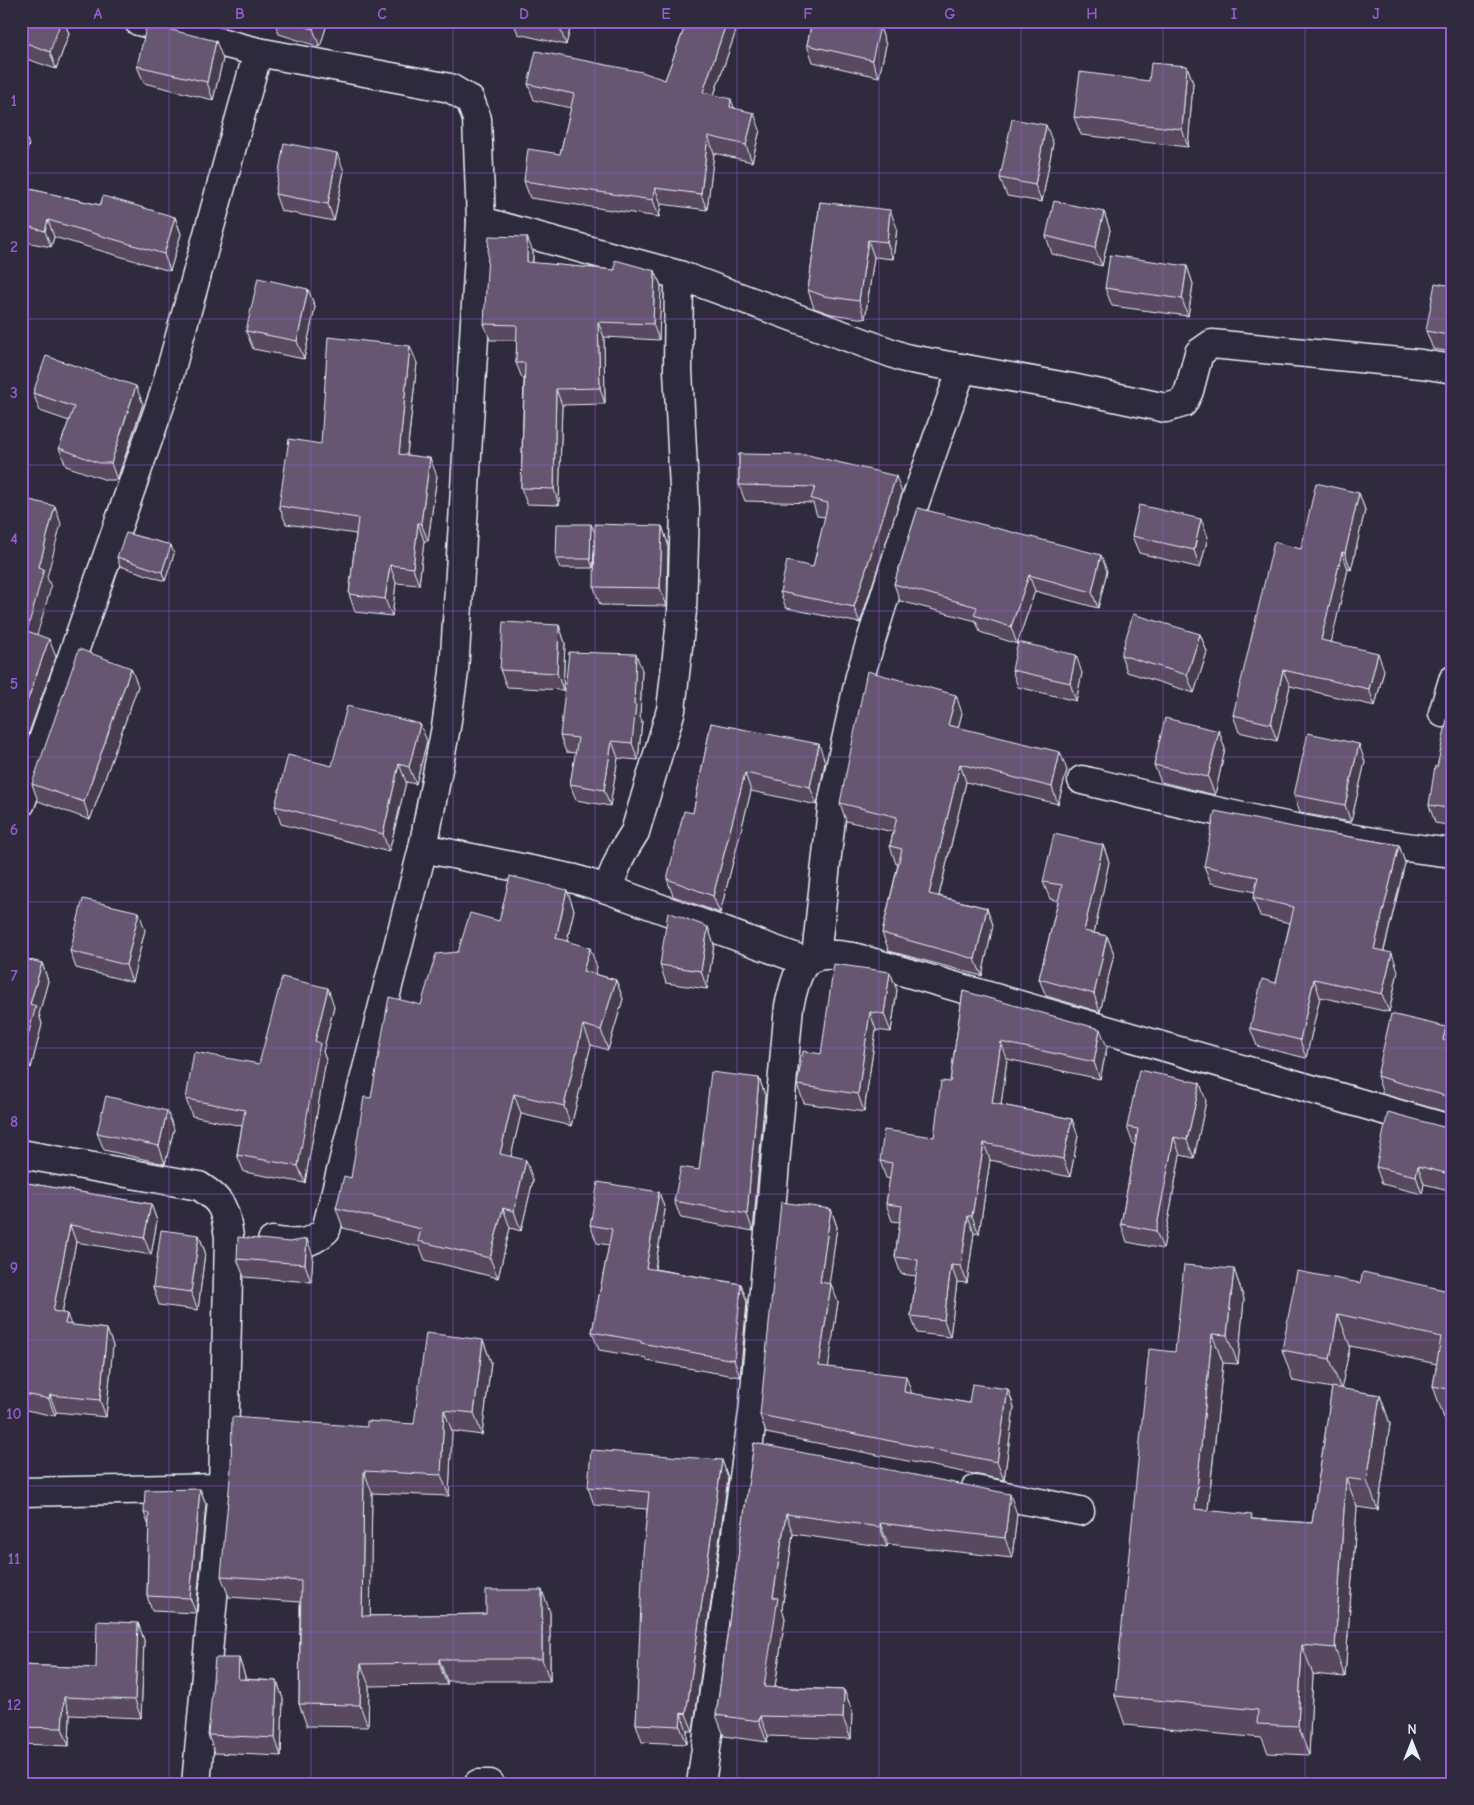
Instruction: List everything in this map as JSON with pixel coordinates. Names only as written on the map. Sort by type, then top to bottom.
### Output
[{"type":"street","points":[[138,21],[258,52],[450,88],[470,100],[477,119],[481,221],[454,672],[446,727],[423,848],[326,1230],[315,1240],[298,1244],[228,1237]]},
{"type":"street","points":[[21,803],[164,394],[258,52]]},
{"type":"street","points":[[481,221],[679,275],[905,358],[1166,408],[1183,403],[1199,353],[1212,344],[1392,361],[1453,369]]},
{"type":"street","points":[[607,889],[622,853],[635,832],[671,710],[682,612],[685,509],[678,370],[679,275]]},
{"type":"street","points":[[701,1784],[748,1445],[789,1006],[795,980],[810,958],[833,800],[860,676],[908,522],[962,368]]},
{"type":"street","points":[[1444,714],[1453,680]]},
{"type":"street","points":[[1082,780],[1182,804],[1399,847],[1453,853]]},
{"type":"street","points":[[423,848],[575,879],[810,958],[829,953],[853,957],[1453,1130]]},
{"type":"street","points":[[21,1154],[199,1186],[216,1197],[226,1215],[228,1237],[223,1488],[196,1784]]},
{"type":"street","points":[[748,1445],[777,1451]]},
{"type":"street","points":[[953,1486],[1080,1511]]},
{"type":"street","points":[[21,1492],[223,1488]]},
{"type":"street","points":[[478,1784],[490,1784]]},
{"type":"building","points":[[21,21],[61,21],[50,52],[21,41]]},
{"type":"building","points":[[287,21],[316,21],[313,29]]},
{"type":"building","points":[[532,21],[561,21],[560,28]]},
{"type":"building","points":[[687,21],[727,21],[703,92],[731,99],[730,107],[754,113],[746,145],[708,136],[701,194],[655,188],[653,200],[524,181],[528,149],[560,154],[574,94],[528,84],[536,51],[642,72],[665,80]]},
{"type":"building","points":[[812,21],[872,21],[871,25],[880,27],[872,60],[807,45]]},
{"type":"building","points":[[147,24],[216,41],[207,82],[137,66]]},
{"type":"building","points":[[1151,63],[1187,66],[1182,129],[1074,117],[1080,72],[1149,81]]},
{"type":"building","points":[[1012,119],[1046,125],[1035,185],[1000,178]]},
{"type":"building","points":[[284,143],[337,153],[328,204],[275,194]]},
{"type":"building","points":[[21,187],[100,205],[103,196],[175,217],[164,254],[48,220],[45,231],[21,225]]},
{"type":"building","points":[[1054,201],[1104,212],[1095,248],[1046,236]]},
{"type":"building","points":[[820,202],[890,210],[887,242],[868,240],[859,301],[824,296],[808,290]]},
{"type":"building","points":[[489,236],[527,237],[527,262],[615,270],[615,260],[655,271],[653,324],[598,322],[600,388],[556,389],[554,489],[521,488],[525,363],[516,363],[517,325],[484,324]]},
{"type":"building","points":[[1110,255],[1187,266],[1182,299],[1105,288]]},
{"type":"building","points":[[258,278],[308,289],[297,341],[246,331]]},
{"type":"building","points":[[1435,283],[1453,286],[1453,336],[1426,331]]},
{"type":"building","points":[[328,337],[410,346],[399,454],[430,458],[421,523],[418,523],[413,568],[390,565],[385,599],[349,594],[358,518],[279,506],[289,439],[321,444]]},
{"type":"building","points":[[46,356],[136,386],[111,463],[99,463],[59,448],[74,407],[33,393]]},
{"type":"building","points":[[739,454],[808,455],[896,476],[854,607],[780,592],[787,561],[813,567],[828,503],[811,499],[815,487],[739,485]]},
{"type":"building","points":[[1316,483],[1359,493],[1345,553],[1342,552],[1321,640],[1378,653],[1369,689],[1283,670],[1271,724],[1233,715],[1274,542],[1301,549]]},
{"type":"building","points":[[21,498],[55,506],[39,567],[44,569],[27,631],[49,639],[21,719]]},
{"type":"building","points":[[1139,505],[1201,519],[1194,550],[1132,536]]},
{"type":"building","points":[[918,508],[1101,555],[1092,592],[1029,575],[1011,627],[974,615],[977,607],[894,584]]},
{"type":"building","points":[[557,524],[591,524],[590,559],[556,559]]},
{"type":"building","points":[[595,524],[662,526],[660,588],[594,587]]},
{"type":"building","points":[[126,533],[171,545],[162,572],[117,557]]},
{"type":"building","points":[[1133,614],[1200,634],[1187,675],[1121,655]]},
{"type":"building","points":[[503,622],[559,625],[557,673],[500,670]]},
{"type":"building","points":[[1018,642],[1076,655],[1070,683],[1012,670]]},
{"type":"building","points":[[79,649],[131,668],[84,802],[32,784]]},
{"type":"building","points":[[569,652],[636,654],[634,705],[636,705],[632,743],[612,741],[604,790],[570,784],[578,738],[560,736]]},
{"type":"building","points":[[867,671],[956,695],[948,725],[1060,752],[1052,787],[960,764],[929,894],[987,908],[975,959],[882,933],[902,849],[890,846],[897,817],[840,803]]},
{"type":"building","points":[[1453,695],[1453,809],[1429,805],[1435,766],[1437,767]]},
{"type":"building","points":[[347,706],[420,724],[409,767],[399,764],[383,834],[275,806],[288,755],[332,766]]},
{"type":"building","points":[[1165,718],[1219,731],[1208,777],[1154,765]]},
{"type":"building","points":[[711,723],[819,744],[810,787],[745,773],[713,896],[667,879],[684,811],[693,813]]},
{"type":"building","points":[[1308,733],[1359,744],[1345,805],[1294,795]]},
{"type":"building","points":[[1215,811],[1303,829],[1399,845],[1374,949],[1392,953],[1382,994],[1314,979],[1300,1040],[1250,1028],[1262,979],[1276,983],[1294,907],[1253,898],[1258,877],[1204,866]]},
{"type":"building","points":[[1054,834],[1103,845],[1084,931],[1107,936],[1094,994],[1039,979],[1062,885],[1043,882]]},
{"type":"building","points":[[510,876],[567,890],[556,938],[590,948],[583,971],[616,980],[601,1030],[583,1025],[564,1106],[514,1094],[500,1154],[526,1160],[514,1211],[503,1208],[490,1258],[418,1241],[421,1229],[336,1208],[344,1176],[351,1178],[364,1097],[371,1098],[389,997],[421,1005],[436,954],[458,952],[470,913],[499,921]]},
{"type":"building","points":[[83,899],[139,912],[126,965],[70,951]]},
{"type":"building","points":[[668,912],[708,927],[701,971],[660,965]]},
{"type":"building","points":[[21,958],[42,963],[30,1004],[36,1006],[24,1050],[21,1050]]},
{"type":"building","points":[[834,964],[890,972],[884,1014],[870,1012],[858,1094],[797,1085],[803,1051],[821,1054]]},
{"type":"building","points":[[282,977],[328,988],[315,1041],[320,1043],[298,1166],[237,1155],[245,1110],[186,1099],[194,1052],[259,1064]]},
{"type":"building","points":[[963,991],[1100,1029],[1094,1062],[1001,1042],[992,1103],[1072,1119],[1063,1159],[984,1143],[972,1216],[968,1216],[961,1266],[951,1265],[944,1320],[911,1316],[918,1260],[895,1257],[902,1206],[886,1204],[892,1163],[880,1161],[884,1130],[934,1137],[941,1081],[950,1082]]},
{"type":"building","points":[[1391,1014],[1446,1027],[1443,1040],[1453,1043],[1453,1098],[1377,1076]]},
{"type":"building","points":[[1139,1070],[1200,1083],[1187,1140],[1174,1137],[1156,1231],[1121,1224],[1138,1129],[1127,1127]]},
{"type":"building","points":[[711,1072],[759,1078],[747,1214],[674,1201],[681,1167],[699,1170]]},
{"type":"building","points":[[106,1096],[167,1111],[159,1146],[97,1133]]},
{"type":"building","points":[[1388,1112],[1443,1127],[1450,1128],[1453,1126],[1453,1175],[1418,1166],[1416,1176],[1376,1167]]},
{"type":"building","points":[[21,1182],[151,1204],[144,1238],[70,1225],[53,1311],[67,1314],[65,1324],[107,1329],[100,1400],[50,1395],[49,1399],[21,1393]]},
{"type":"building","points":[[598,1182],[659,1192],[646,1268],[741,1284],[734,1360],[592,1332],[612,1229],[590,1225]]},
{"type":"building","points":[[781,1202],[831,1209],[820,1282],[831,1284],[819,1366],[906,1376],[904,1392],[969,1403],[972,1384],[1008,1389],[997,1462],[760,1415]]},
{"type":"building","points":[[161,1230],[199,1235],[191,1292],[153,1287]]},
{"type":"building","points":[[238,1237],[290,1242],[307,1239],[305,1264],[237,1259]]},
{"type":"building","points":[[1184,1265],[1234,1269],[1227,1335],[1212,1334],[1195,1509],[1252,1515],[1251,1519],[1312,1523],[1332,1387],[1380,1395],[1367,1481],[1346,1478],[1335,1648],[1302,1645],[1298,1726],[1257,1724],[1258,1710],[1115,1696],[1149,1349],[1175,1352]]},
{"type":"building","points":[[1297,1271],[1360,1283],[1363,1272],[1449,1291],[1450,1287],[1453,1287],[1453,1390],[1433,1386],[1441,1337],[1338,1314],[1330,1359],[1282,1350]]},
{"type":"building","points":[[426,1333],[483,1340],[474,1413],[444,1410],[441,1475],[364,1471],[362,1616],[486,1614],[486,1590],[542,1590],[542,1659],[439,1659],[439,1663],[361,1664],[360,1705],[299,1704],[301,1581],[221,1576],[231,1468],[232,1417],[367,1427],[367,1421],[414,1424]]},
{"type":"building","points":[[754,1443],[1010,1494],[1005,1538],[880,1523],[880,1527],[786,1514],[773,1597],[778,1598],[764,1687],[844,1690],[843,1718],[760,1716],[759,1721],[716,1715]]},
{"type":"building","points":[[591,1450],[722,1460],[686,1714],[681,1713],[680,1726],[636,1724],[643,1553],[649,1492],[588,1487]]},
{"type":"building","points":[[200,1489],[190,1598],[147,1596],[149,1513],[144,1513],[145,1490]]},
{"type":"building","points":[[97,1621],[138,1623],[135,1700],[64,1697],[62,1728],[21,1727],[21,1665],[96,1668]]},
{"type":"building","points":[[215,1658],[239,1658],[238,1679],[277,1681],[275,1738],[208,1735]]},
{"type":"building","points":[[777,1778],[824,1784],[776,1784]]}]
